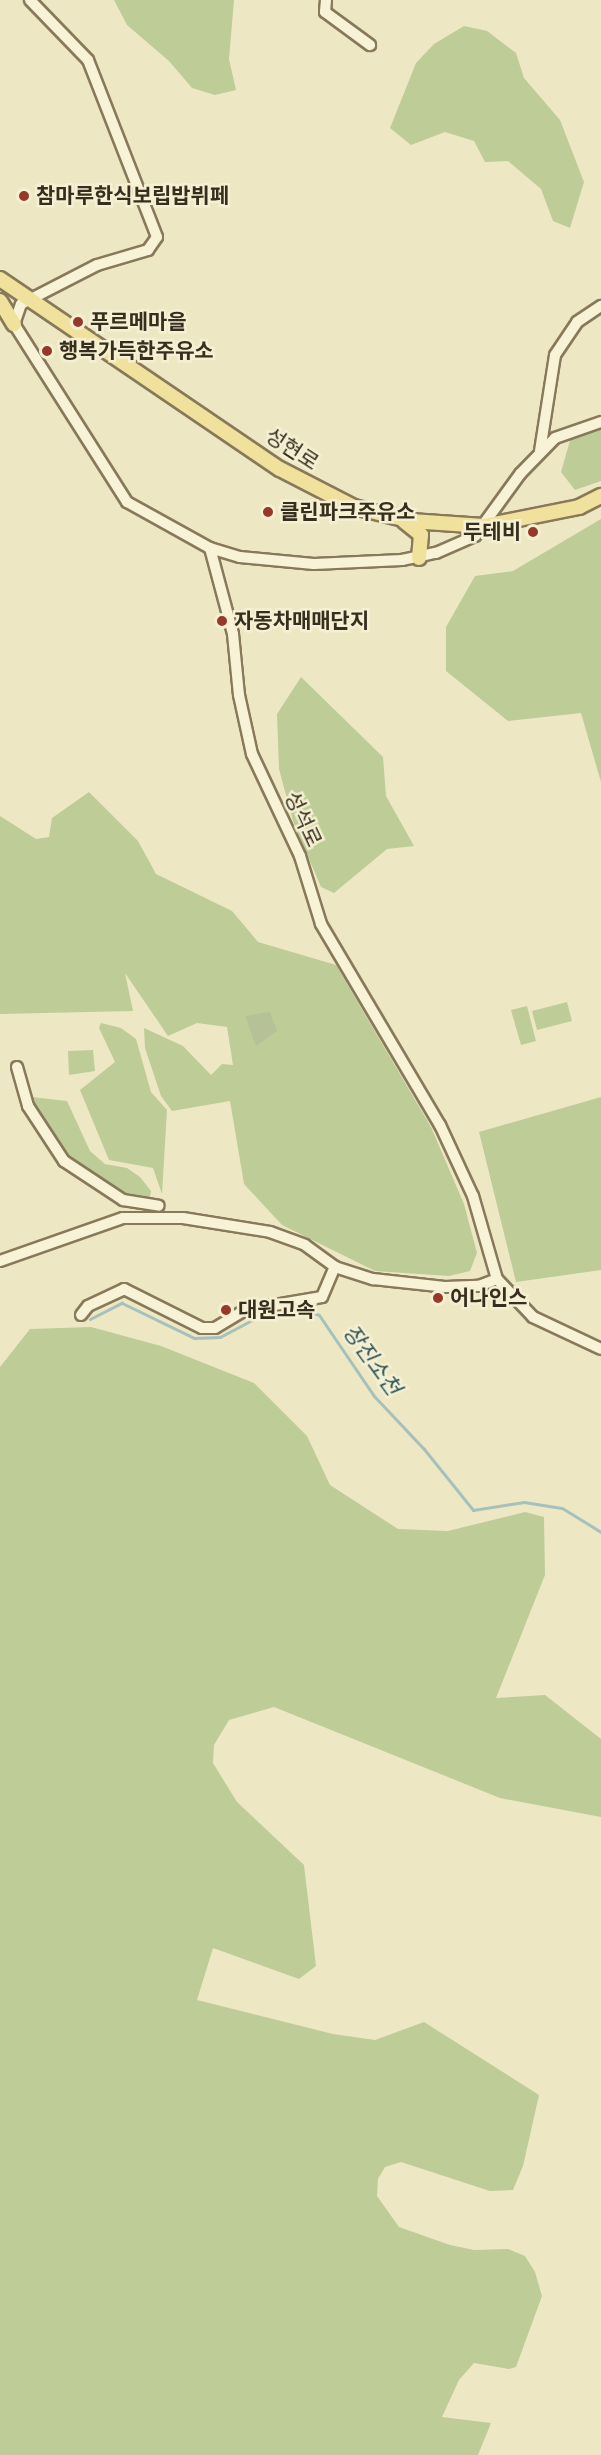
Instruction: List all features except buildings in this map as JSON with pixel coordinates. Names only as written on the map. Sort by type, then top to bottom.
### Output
[{"type":"main road","name":"성현로","points":[[0,279],[280,469],[354,507],[400,518],[484,526],[579,507],[601,496]]},
{"type":"main road","points":[[0,301],[14,324]]},
{"type":"main road","points":[[400,518],[421,535],[419,558]]},
{"type":"street","points":[[30,0],[76,47],[93,70],[116,140],[157,237],[148,250],[97,265],[19,306],[14,324],[127,502],[210,548],[276,563],[419,558],[469,541],[484,526],[540,452],[564,433],[601,422]]},
{"type":"street","points":[[326,0],[325,12],[370,45]]},
{"type":"street","points":[[540,452],[555,355],[578,322],[601,306]]},
{"type":"street","name":"성석로","points":[[210,548],[233,634],[239,695],[252,754],[300,856],[321,924],[440,1125],[473,1196],[497,1279],[533,1317],[601,1349]]},
{"type":"street","points":[[17,1067],[28,1106],[64,1161],[123,1200],[159,1206]]},
{"type":"street","points":[[0,1261],[123,1218],[183,1218],[270,1232],[305,1245],[335,1267],[373,1278],[417,1285],[479,1286],[497,1279]]},
{"type":"street","points":[[81,1316],[88,1306],[124,1289],[202,1328],[214,1328],[245,1310],[322,1297],[335,1267]]},
{"type":"green space","points":[[114,0],[234,0],[229,59],[236,90],[215,95],[192,88],[169,61],[127,25]]},
{"type":"green space","points":[[464,26],[487,31],[516,53],[524,78],[560,120],[584,182],[570,228],[553,221],[541,189],[508,161],[485,162],[474,141],[445,132],[411,145],[390,128],[416,63],[434,44]]},
{"type":"green space","points":[[601,428],[601,481],[575,490],[561,472],[571,437]]},
{"type":"green space","points":[[601,519],[601,782],[581,713],[508,721],[446,671],[446,627],[475,576],[513,571]]},
{"type":"green space","points":[[301,677],[383,757],[386,796],[414,846],[387,849],[334,893],[321,887],[293,821],[279,769],[277,714]]},
{"type":"green space","points":[[89,792],[138,841],[156,874],[232,911],[258,942],[336,965],[431,1127],[464,1204],[477,1253],[470,1271],[449,1276],[375,1271],[282,1225],[244,1184],[230,1101],[172,1111],[161,1096],[145,1048],[144,1028],[183,1046],[211,1075],[222,1064],[233,1065],[227,1027],[197,1023],[168,1036],[125,973],[133,1011],[0,1014],[0,816],[36,839],[49,837],[52,818]]},
{"type":"green space","points":[[567,1002],[572,1021],[537,1030],[532,1011]]},
{"type":"green space","points":[[527,1006],[536,1041],[521,1045],[511,1010]]},
{"type":"green space","points":[[270,1012],[277,1031],[256,1046],[245,1016]]},
{"type":"green space","points":[[101,1023],[121,1028],[136,1039],[151,1092],[167,1110],[162,1194],[153,1168],[109,1160],[80,1090],[115,1062],[99,1028]]},
{"type":"green space","points":[[93,1050],[95,1071],[69,1075],[68,1051]]},
{"type":"green space","points":[[32,1097],[67,1101],[90,1151],[105,1164],[127,1168],[140,1177],[151,1191],[148,1207],[99,1186],[65,1156],[45,1130]]},
{"type":"green space","points":[[601,1097],[601,1270],[516,1282],[479,1132]]},
{"type":"green space","points":[[91,1327],[161,1346],[254,1383],[307,1436],[330,1485],[398,1529],[448,1531],[525,1512],[544,1517],[545,1575],[496,1698],[545,1695],[601,1739],[601,1817],[500,1798],[274,1707],[229,1720],[214,1745],[213,1763],[237,1802],[304,1865],[316,1966],[299,1979],[213,1948],[197,2000],[333,2034],[375,2040],[424,2022],[539,2095],[523,2166],[513,2190],[490,2191],[401,2162],[385,2167],[378,2179],[377,2196],[399,2227],[450,2245],[474,2250],[508,2249],[525,2256],[535,2272],[542,2296],[516,2367],[509,2369],[474,2363],[459,2380],[442,2417],[491,2423],[478,2455],[0,2455],[0,1367],[30,1329]]},
{"type":"waterway","name":"장진소천","points":[[90,1319],[122,1303],[194,1338],[220,1337],[269,1311],[300,1308],[319,1315],[374,1396],[424,1449],[473,1510],[524,1502],[562,1508],[601,1532]]},
{"type":"place","name":"참마루한식보립밥뷔페","points":[[24,196]]},
{"type":"place","name":"푸르메마을","points":[[78,322]]},
{"type":"place","name":"행복가득한주유소","points":[[47,351]]},
{"type":"place","name":"클린파크주유소","points":[[268,512]]},
{"type":"place","name":"두테비","points":[[533,532]]},
{"type":"place","name":"자동차매매단지","points":[[222,621]]},
{"type":"place","name":"어나인스","points":[[438,1298]]},
{"type":"place","name":"대원고속","points":[[226,1310]]}]
